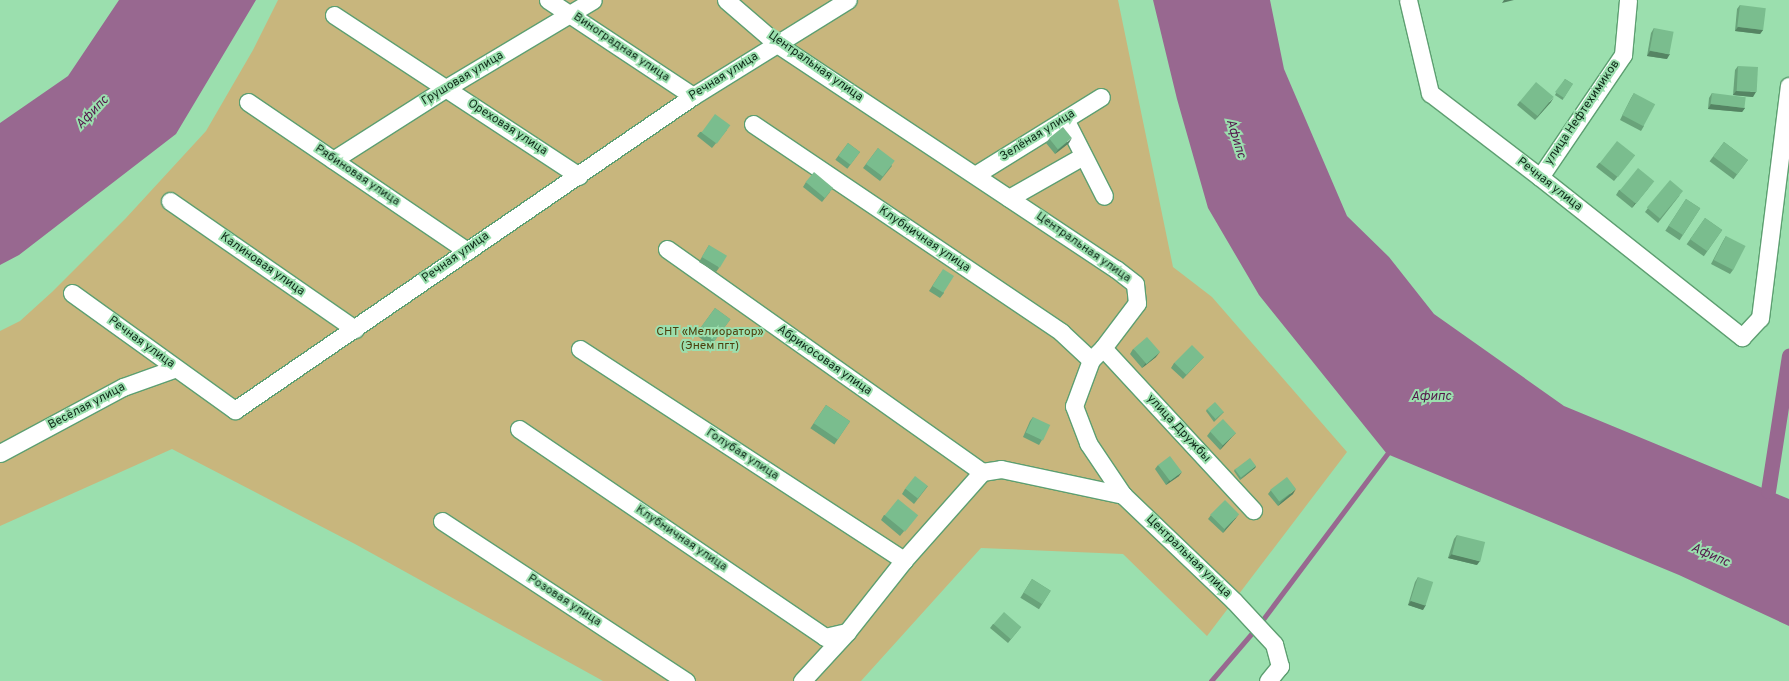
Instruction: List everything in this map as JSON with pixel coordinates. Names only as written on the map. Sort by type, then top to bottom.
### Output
[{"type":"street","name":"Виноградная улица","points":[[548,0],[693,96]]},
{"type":"street","name":"Грушовая улица","points":[[334,160],[446,88],[593,0]]},
{"type":"street","name":"Центральная улица","points":[[726,0],[778,44],[1116,269],[1135,284],[1137,303],[1103,348],[1091,360],[1074,406],[1088,443],[1123,495],[1234,601],[1274,644],[1280,666],[1268,681]]},
{"type":"street","name":"Речная улица","points":[[72,293],[235,410],[579,176],[693,96],[848,0]]},
{"type":"street","name":"Речная улица","points":[[1408,0],[1430,93],[1540,177],[1742,337],[1760,318],[1789,86]]},
{"type":"street","name":"улица Нефтехимиков","points":[[1540,177],[1623,55],[1628,0]]},
{"type":"street","name":"Ореховая улица","points":[[334,15],[579,176]]},
{"type":"street","name":"Зелёная улица","points":[[975,175],[1101,97]]},
{"type":"street","name":"Рябиновая улица","points":[[248,102],[467,251]]},
{"type":"street","points":[[1065,119],[1104,196]]},
{"type":"street","name":"Клубничная улица","points":[[753,124],[1061,332],[1091,360]]},
{"type":"street","points":[[1009,198],[1083,156]]},
{"type":"street","name":"Калиновая улица","points":[[170,200],[355,329]]},
{"type":"street","name":"Абрикосовая улица","points":[[667,249],[982,472]]},
{"type":"street","name":"улица Дружбы","points":[[1103,348],[1253,510]]},
{"type":"street","name":"Голубая улица","points":[[580,349],[904,560]]},
{"type":"street","name":"Весёлая улица","points":[[0,453],[122,387],[176,368]]},
{"type":"street","name":"Клубничная улица","points":[[519,429],[825,637],[847,632]]},
{"type":"street","points":[[802,681],[847,632],[904,560],[982,472],[1001,469],[1123,495]]},
{"type":"street","name":"Розовая улица","points":[[442,521],[686,681]]},
{"type":"green space","name":"СНТ «Мелиоратор» (Энем пгт)","points":[[278,0],[1118,0],[1173,267],[1212,297],[1347,452],[1207,636],[1123,554],[981,548],[861,681],[603,681],[355,544],[172,449],[0,526],[0,331],[20,321],[52,292],[126,218],[206,131],[253,50]]},
{"type":"water","name":"Афипс","points":[[119,0],[256,0],[176,134],[19,255],[0,265],[0,123],[68,76]]},
{"type":"water","name":"Афипс","points":[[1153,0],[1270,0],[1284,69],[1347,216],[1389,257],[1434,314],[1564,406],[1789,499],[1789,626],[1679,575],[1387,454],[1259,295],[1208,208],[1177,99]]},
{"type":"building","points":[[1740,5],[1766,8],[1763,30],[1737,27]]},
{"type":"building","points":[[1654,28],[1674,32],[1669,54],[1650,51]]},
{"type":"building","points":[[1738,66],[1758,67],[1757,92],[1737,91]]},
{"type":"building","points":[[1565,79],[1573,84],[1564,98],[1555,92]]},
{"type":"building","points":[[1536,82],[1554,97],[1538,116],[1520,101]]},
{"type":"building","points":[[1634,93],[1655,104],[1643,126],[1622,115]]},
{"type":"building","points":[[1712,93],[1746,97],[1744,108],[1711,104]]},
{"type":"building","points":[[715,114],[730,125],[717,144],[701,133]]},
{"type":"building","points":[[1063,127],[1072,138],[1058,149],[1049,138]]},
{"type":"building","points":[[1617,141],[1635,155],[1618,177],[1600,163]]},
{"type":"building","points":[[1724,142],[1748,160],[1737,174],[1713,156]]},
{"type":"building","points":[[848,143],[860,152],[850,165],[838,156]]},
{"type":"building","points":[[878,148],[895,161],[883,177],[866,164]]},
{"type":"building","points":[[1638,168],[1654,181],[1636,204],[1620,191]]},
{"type":"building","points":[[814,172],[833,188],[825,198],[806,182]]},
{"type":"building","points":[[1670,180],[1683,191],[1660,219],[1647,208]]},
{"type":"building","points":[[1686,199],[1700,208],[1683,235],[1669,226]]},
{"type":"building","points":[[1705,218],[1722,230],[1707,251],[1690,239]]},
{"type":"building","points":[[1726,236],[1746,246],[1733,270],[1714,260]]},
{"type":"building","points":[[709,245],[727,256],[720,268],[702,257]]},
{"type":"building","points":[[943,269],[954,276],[943,293],[932,286]]},
{"type":"building","points":[[715,308],[730,319],[715,341],[699,330]]},
{"type":"building","points":[[1147,337],[1160,352],[1147,364],[1133,349]]},
{"type":"building","points":[[1192,345],[1204,357],[1186,375],[1174,363]]},
{"type":"building","points":[[1215,402],[1224,412],[1216,419],[1207,409]]},
{"type":"building","points":[[826,405],[850,421],[838,439],[814,423]]},
{"type":"building","points":[[1033,417],[1050,425],[1043,440],[1026,432]]},
{"type":"building","points":[[1223,419],[1236,433],[1223,445],[1210,431]]},
{"type":"building","points":[[1170,456],[1182,472],[1170,481],[1158,465]]},
{"type":"building","points":[[1250,458],[1256,466],[1241,477],[1235,469]]},
{"type":"building","points":[[915,476],[928,486],[918,498],[905,489]]},
{"type":"building","points":[[1287,477],[1296,489],[1279,502],[1270,490]]},
{"type":"building","points":[[898,499],[918,515],[905,532],[885,515]]},
{"type":"building","points":[[1225,500],[1239,514],[1224,529],[1210,515]]},
{"type":"building","points":[[1457,535],[1485,542],[1480,561],[1452,554]]},
{"type":"building","points":[[1418,577],[1433,582],[1425,606],[1410,601]]},
{"type":"building","points":[[1032,579],[1051,591],[1042,604],[1024,593]]},
{"type":"building","points":[[1004,612],[1021,627],[1011,639],[994,624]]},
{"type":"waterway","points":[[1768,491],[1789,356]]},
{"type":"waterway","points":[[1211,681],[1258,626],[1387,454]]}]
